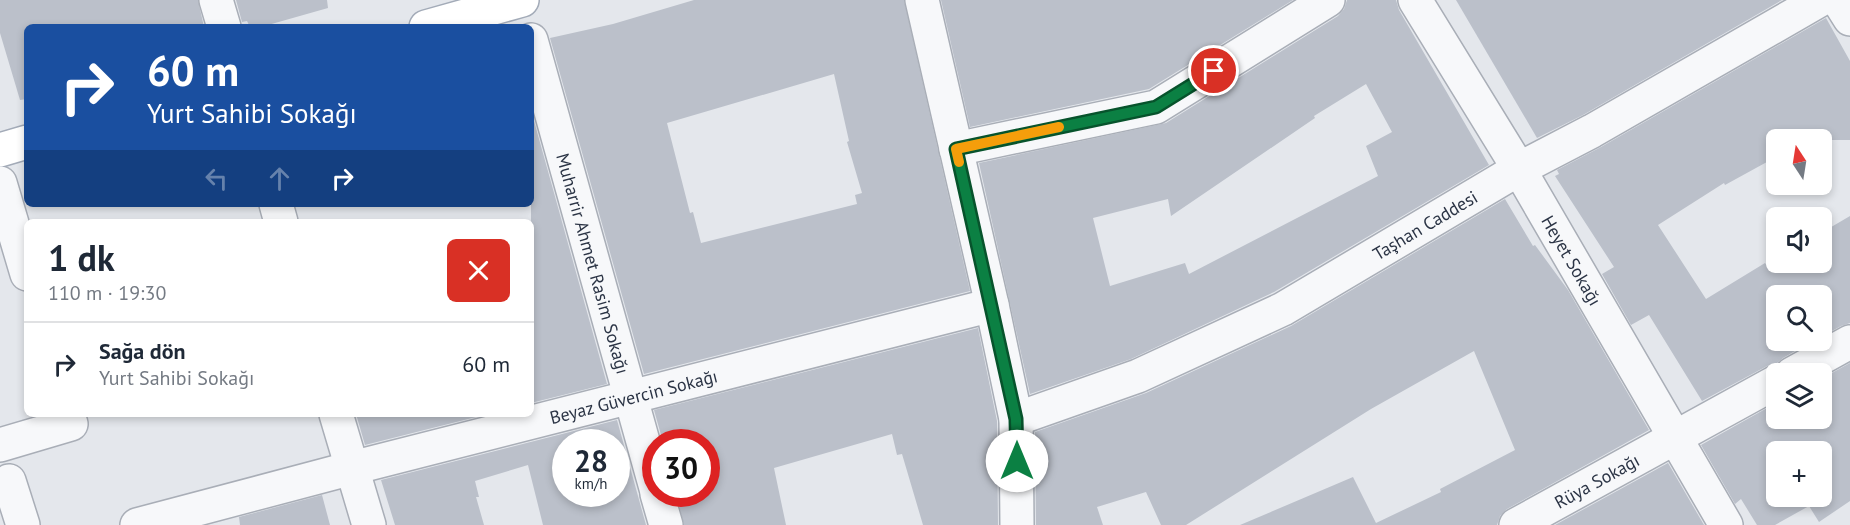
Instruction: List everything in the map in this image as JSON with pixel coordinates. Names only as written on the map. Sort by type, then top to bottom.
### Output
[{"type":"main road","points":[[437,24],[521,0]]},
{"type":"main road","points":[[0,150],[24,143]]},
{"type":"street","points":[[216,0],[223,24]]},
{"type":"street","points":[[521,0],[526,24]]},
{"type":"street","points":[[922,0],[1016,419],[1017,525]]},
{"type":"street","points":[[956,149],[1156,107],[1328,0]]},
{"type":"street","name":"Heyet Sokağı","points":[[1415,0],[1519,169],[1726,525]]},
{"type":"street","name":"Taşhan Caddesi","points":[[1016,419],[1138,376],[1283,309],[1519,169],[1592,131],[1820,0]]},
{"type":"street","points":[[1838,0],[1850,20]]},
{"type":"street","name":"Muharrir Ahmet Rasim Sokağı","points":[[534,51],[642,441]]},
{"type":"street","points":[[0,183],[24,264]]},
{"type":"street","name":"Beyaz Güvercin Sokağı","points":[[137,525],[992,305]]},
{"type":"street","points":[[1812,363],[1850,342]]},
{"type":"street","name":"Rüya Sokağı","points":[[1516,525],[1766,388]]},
{"type":"street","points":[[0,445],[71,424],[69,417]]},
{"type":"street","points":[[337,417],[369,525]]},
{"type":"street","points":[[3,473],[23,525]]},
{"type":"street","points":[[661,507],[666,525]]},
{"type":"building","points":[[0,0],[198,0],[203,24],[24,24],[24,99],[20,100],[0,33]]},
{"type":"building","points":[[236,0],[327,0],[328,8],[272,24],[242,22]]},
{"type":"building","points":[[694,0],[904,0],[970,291],[644,374],[550,38],[613,24]],"holes":[[[834,74],[849,141],[847,142],[862,193],[855,195],[857,204],[701,243],[693,212],[690,213],[667,123]]]},
{"type":"building","points":[[941,0],[1293,0],[1149,89],[970,127]]},
{"type":"building","points":[[1347,0],[1396,0],[1399,10],[1489,165],[1274,292],[1131,359],[1030,394],[979,163],[1166,123],[1338,16]],"holes":[[[1366,84],[1392,132],[1366,146],[1378,176],[1189,274],[1185,263],[1110,286],[1093,218],[1168,199],[1171,216],[1315,118],[1314,116]]]},
{"type":"building","points":[[1456,0],[1782,0],[1583,115],[1537,138]]},
{"type":"building","points":[[1826,18],[1850,61],[1850,140],[1832,140],[1832,129],[1766,129],[1766,162],[1725,185],[1724,183],[1658,225],[1706,299],[1765,263],[1766,273],[1832,273],[1832,227],[1850,216],[1850,323],[1832,331],[1832,285],[1766,285],[1766,351],[1795,351],[1777,363],[1766,363],[1766,367],[1702,401],[1649,315],[1631,325],[1602,274],[1614,267],[1555,176],[1559,174],[1557,170]]},
{"type":"building","points":[[534,121],[607,384],[534,402],[534,219],[531,219],[531,207],[534,207]]},
{"type":"building","points":[[1505,199],[1533,246],[1535,245],[1568,290],[1649,430],[1507,509],[1500,516],[1497,525],[1240,525],[1353,477],[1376,523],[1441,492],[1440,489],[1515,450],[1474,351],[1371,409],[1186,525],[1161,525],[1146,492],[1097,507],[1103,525],[1036,525],[1035,432],[1146,393],[1291,326]]},
{"type":"building","points":[[978,328],[997,421],[998,525],[923,525],[902,454],[897,455],[892,434],[774,468],[786,525],[684,525],[679,507],[720,507],[720,429],[659,429],[654,410]]},
{"type":"building","points":[[1850,363],[1850,501],[1819,522],[1810,507],[1832,507],[1832,441],[1766,441],[1766,507],[1807,507],[1775,525],[1757,525],[1741,499],[1735,504],[1701,445],[1766,409],[1766,429],[1832,429],[1832,373]]},
{"type":"building","points":[[357,417],[476,417],[365,445]]},
{"type":"building","points":[[617,420],[619,429],[582,429]]},
{"type":"building","points":[[552,437],[552,507],[630,507],[630,467],[646,525],[543,525],[528,465],[475,481],[479,497],[476,497],[484,525],[395,525],[381,480]]},
{"type":"building","points":[[1668,463],[1704,525],[1555,525]]},
{"type":"building","points":[[322,495],[330,525],[240,525],[239,517]]},
{"type":"slow traffic","points":[[959,162],[956,149],[1059,127]]},
{"type":"route","points":[[1017,461],[1016,419],[956,149],[1156,107],[1214,71]]}]
